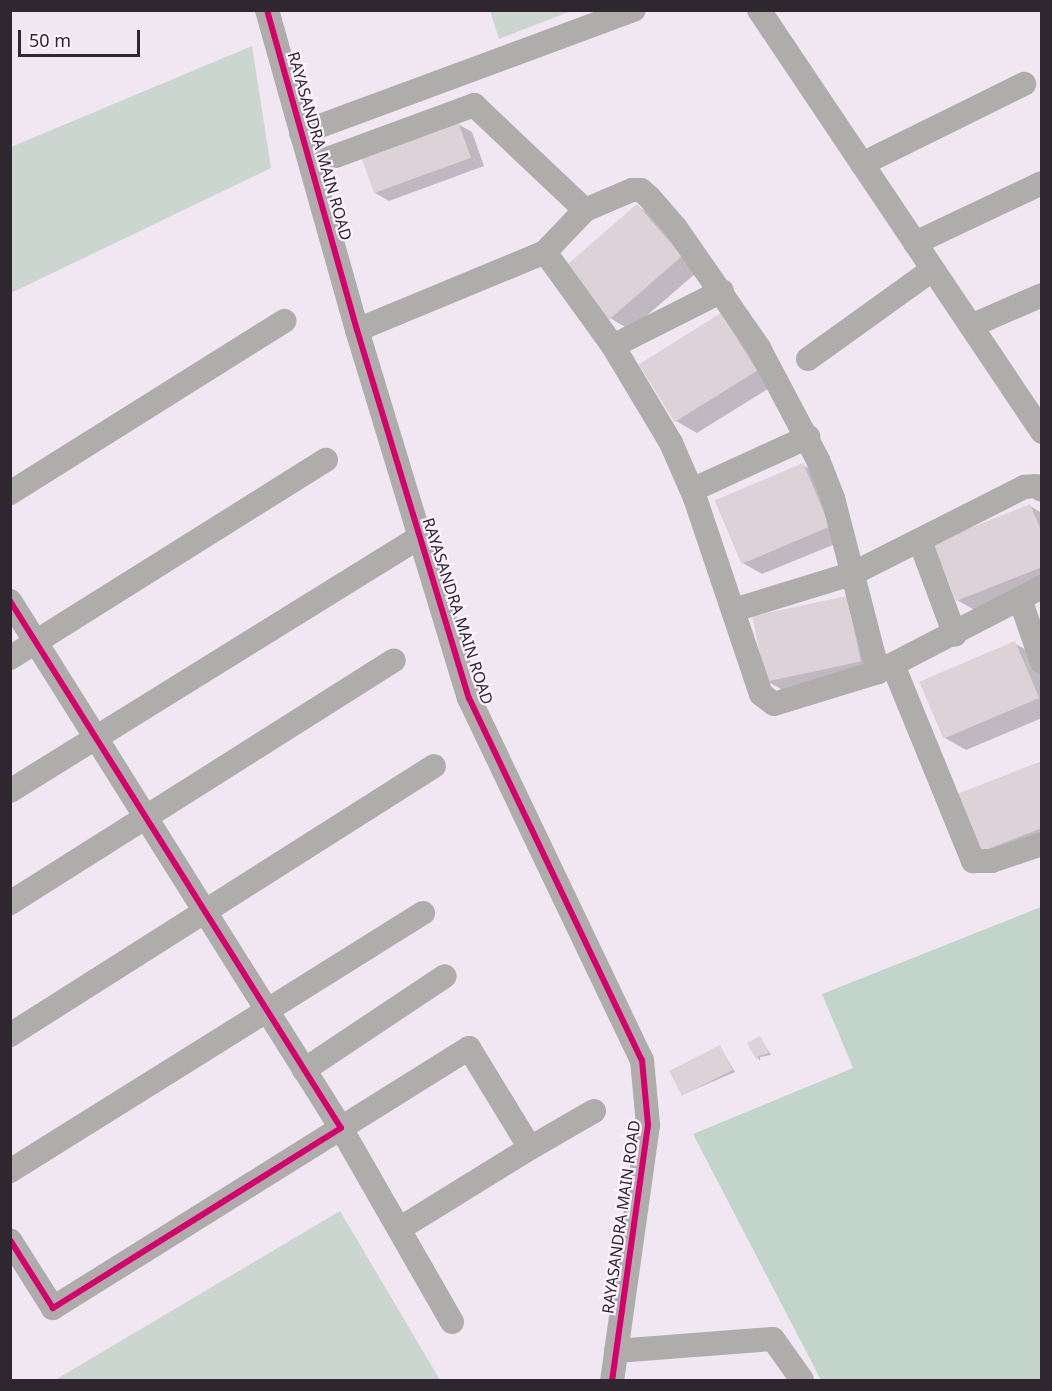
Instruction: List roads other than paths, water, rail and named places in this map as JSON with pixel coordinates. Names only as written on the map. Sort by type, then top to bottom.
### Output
[{"type":"street","name":"RAYASANDRA MAIN ROAD","points":[[267,10],[357,330],[469,698],[642,1060],[648,1125],[612,1380]]},
{"type":"street","points":[[301,133],[634,10]]},
{"type":"street","points":[[759,10],[971,326],[1032,400],[1041,432]]},
{"type":"street","points":[[862,164],[1024,84]]},
{"type":"street","points":[[311,165],[474,105],[585,210]]},
{"type":"street","points":[[915,243],[1041,183]]},
{"type":"street","points":[[357,330],[545,252],[585,210],[617,195],[641,190],[676,228],[722,291],[759,348],[808,437],[833,498],[854,573],[885,668],[973,861],[992,861],[1041,844]]},
{"type":"street","points":[[545,252],[613,346],[671,443],[692,490],[761,693],[774,704],[885,668],[955,635],[1041,587]]},
{"type":"street","points":[[808,359],[932,270]]},
{"type":"street","points":[[613,346],[722,291]]},
{"type":"street","points":[[971,326],[1041,295]]},
{"type":"street","points":[[10,494],[284,321]]},
{"type":"street","points":[[692,490],[808,437]]},
{"type":"street","points":[[10,658],[326,460]]},
{"type":"street","points":[[734,610],[854,573],[1024,487],[1036,486],[1041,490]]},
{"type":"street","points":[[10,791],[420,537]]},
{"type":"street","points":[[920,541],[955,635]]},
{"type":"street","points":[[1020,599],[1041,662]]},
{"type":"street","points":[[10,601],[340,1128],[452,1322]]},
{"type":"street","points":[[10,903],[146,821],[394,660]]},
{"type":"street","points":[[10,1035],[434,766]]},
{"type":"street","points":[[10,1171],[265,1009],[423,913]]},
{"type":"street","points":[[304,1070],[445,976]]},
{"type":"street","points":[[10,1240],[53,1308],[469,1048],[530,1148]]},
{"type":"street","points":[[399,1229],[594,1111]]},
{"type":"street","points":[[616,1351],[773,1339],[802,1380]]}]
